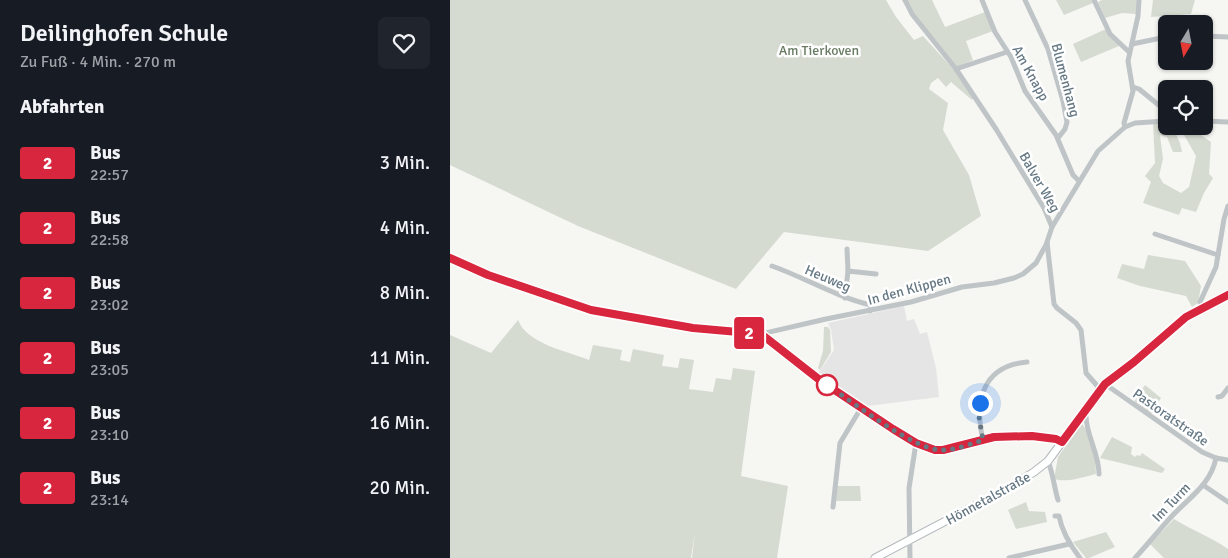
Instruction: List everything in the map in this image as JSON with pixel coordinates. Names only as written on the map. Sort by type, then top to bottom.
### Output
[{"type":"main road","name":"Hönnetalstraße","points":[[875,558],[1003,491],[1034,472],[1048,461],[1103,386],[1186,317],[1228,295]]},
{"type":"street","name":"Balver Weg","points":[[905,0],[912,14],[956,70],[1044,208],[1052,227],[1048,242],[1054,304],[1076,323],[1081,330],[1086,373],[1103,386]]},
{"type":"street","name":"Am Knapp","points":[[982,0],[995,32],[1007,52],[1025,91],[1058,138],[1073,175],[1079,181]]},
{"type":"street","name":"Blumenhang","points":[[1025,0],[1048,49],[1063,101],[1067,122],[1065,129],[1058,138]]},
{"type":"street","points":[[1094,0],[1110,34],[1129,52]]},
{"type":"street","points":[[1125,127],[1124,123],[1134,87],[1128,61],[1138,16],[1139,0]]},
{"type":"street","points":[[1213,36],[1228,37]]},
{"type":"street","points":[[1132,44],[1158,39]]},
{"type":"street","points":[[956,70],[1007,52]]},
{"type":"street","points":[[1134,87],[1158,104]]},
{"type":"street","points":[[1052,227],[1098,151],[1125,127],[1136,123],[1158,121]]},
{"type":"street","points":[[1213,121],[1228,122]]},
{"type":"street","points":[[1203,308],[1200,302],[1216,267],[1228,206]]},
{"type":"street","points":[[1155,234],[1218,255]]},
{"type":"street","name":"In den Klippen","points":[[761,334],[910,302],[962,287],[994,283],[1014,278],[1023,274],[1036,263],[1048,242]]},
{"type":"street","points":[[845,298],[848,271],[846,249]]},
{"type":"street","points":[[450,258],[488,275],[591,310],[693,328],[761,334],[821,381],[861,408],[916,443],[935,450],[943,450],[994,437],[1024,436],[1056,439],[1062,442]]},
{"type":"street","name":"Heuweg","points":[[772,266],[845,298],[871,305],[870,311]]},
{"type":"street","points":[[848,271],[876,274]]},
{"type":"street","points":[[983,440],[979,411],[988,383],[1000,370],[1016,363],[1027,362]]},
{"type":"street","name":"Pastoratstraße","points":[[1103,386],[1202,452],[1216,458],[1228,460]]},
{"type":"street","points":[[1218,398],[1228,388]]},
{"type":"street","points":[[834,507],[840,444],[861,408]]},
{"type":"street","points":[[1082,414],[1086,418],[1086,427],[1096,452],[1099,474]]},
{"type":"street","points":[[910,558],[909,488],[916,443]]},
{"type":"street","name":"Im Turm","points":[[1136,558],[1173,515],[1203,485],[1214,468],[1216,458]]},
{"type":"street","points":[[1048,461],[1058,500]]},
{"type":"street","points":[[1203,485],[1228,502]]},
{"type":"street","points":[[1056,516],[1059,516],[1069,544],[1080,558]]},
{"type":"street","points":[[1009,558],[1069,544]]},
{"type":"shaded area","points":[[904,306],[907,321],[914,319],[920,334],[927,332],[936,368],[939,397],[867,406],[818,374],[834,350],[828,323]]},
{"type":"green space","name":"Am Tierkoven","points":[[450,0],[886,0],[896,17],[914,40],[923,36],[955,71],[973,98],[972,100],[951,82],[946,87],[938,78],[931,83],[929,89],[948,103],[943,130],[969,175],[981,216],[928,251],[784,232],[736,289],[578,226],[450,165]]},
{"type":"green space","points":[[902,0],[932,0],[945,27],[985,12],[993,31],[966,41],[973,60],[956,68],[913,19]]},
{"type":"green space","points":[[1056,0],[1091,0],[1093,3],[1064,15]]},
{"type":"green space","points":[[1102,0],[1137,0],[1136,14],[1122,13],[1105,18],[1098,2]]},
{"type":"green space","points":[[1153,0],[1195,0],[1191,14],[1151,17]]},
{"type":"green space","points":[[1106,29],[1119,46],[1081,62],[1073,44]]},
{"type":"green space","points":[[1153,124],[1158,124],[1158,135],[1160,135],[1163,159],[1159,176],[1163,183],[1181,193],[1189,187],[1196,156],[1184,135],[1201,135],[1211,142],[1209,174],[1213,178],[1196,212],[1182,208],[1179,215],[1143,203],[1151,182],[1145,176],[1155,163]]},
{"type":"green space","points":[[1160,135],[1176,135],[1182,152],[1173,152],[1167,137]]},
{"type":"green space","points":[[1148,255],[1185,261],[1201,286],[1198,303],[1192,307],[1186,296],[1140,286],[1117,278],[1122,264],[1144,269]]},
{"type":"green space","points":[[518,320],[530,335],[539,341],[589,360],[593,345],[622,350],[620,360],[630,362],[633,349],[664,355],[662,366],[678,368],[680,358],[694,360],[689,389],[713,392],[716,378],[731,380],[733,368],[755,371],[741,476],[788,486],[777,558],[692,558],[695,532],[691,558],[450,558],[450,335],[491,353]]},
{"type":"green space","points":[[824,327],[828,327],[830,330],[831,352],[820,370],[818,368],[823,351]]},
{"type":"green space","points":[[1145,385],[1161,398],[1151,414],[1134,402]]},
{"type":"green space","points":[[1082,424],[1093,448],[1096,474],[1070,480],[1054,479],[1058,457]]},
{"type":"green space","points":[[1112,437],[1132,447],[1131,454],[1135,457],[1137,455],[1140,456],[1142,453],[1165,469],[1162,473],[1100,458]]},
{"type":"green space","points":[[837,486],[860,486],[861,501],[836,501]]},
{"type":"green space","points":[[1026,502],[1029,511],[1045,512],[1047,522],[1016,529],[1008,510]]},
{"type":"green space","points":[[1174,519],[1228,549],[1228,558],[1164,558],[1150,544]]},
{"type":"green space","points":[[1106,532],[1115,547],[1089,558],[1086,558],[1073,542]]},
{"type":"bus line","name":"2","points":[[450,258],[488,275],[591,310],[693,328],[761,334],[784,350],[821,381],[861,408],[916,443],[935,450],[957,448],[994,437],[1032,436],[1056,439],[1062,442],[1105,384],[1134,362],[1186,317],[1228,295]]},
{"type":"route","points":[[827,385],[916,443],[935,450],[957,448],[983,440],[979,417],[980,403]]}]
